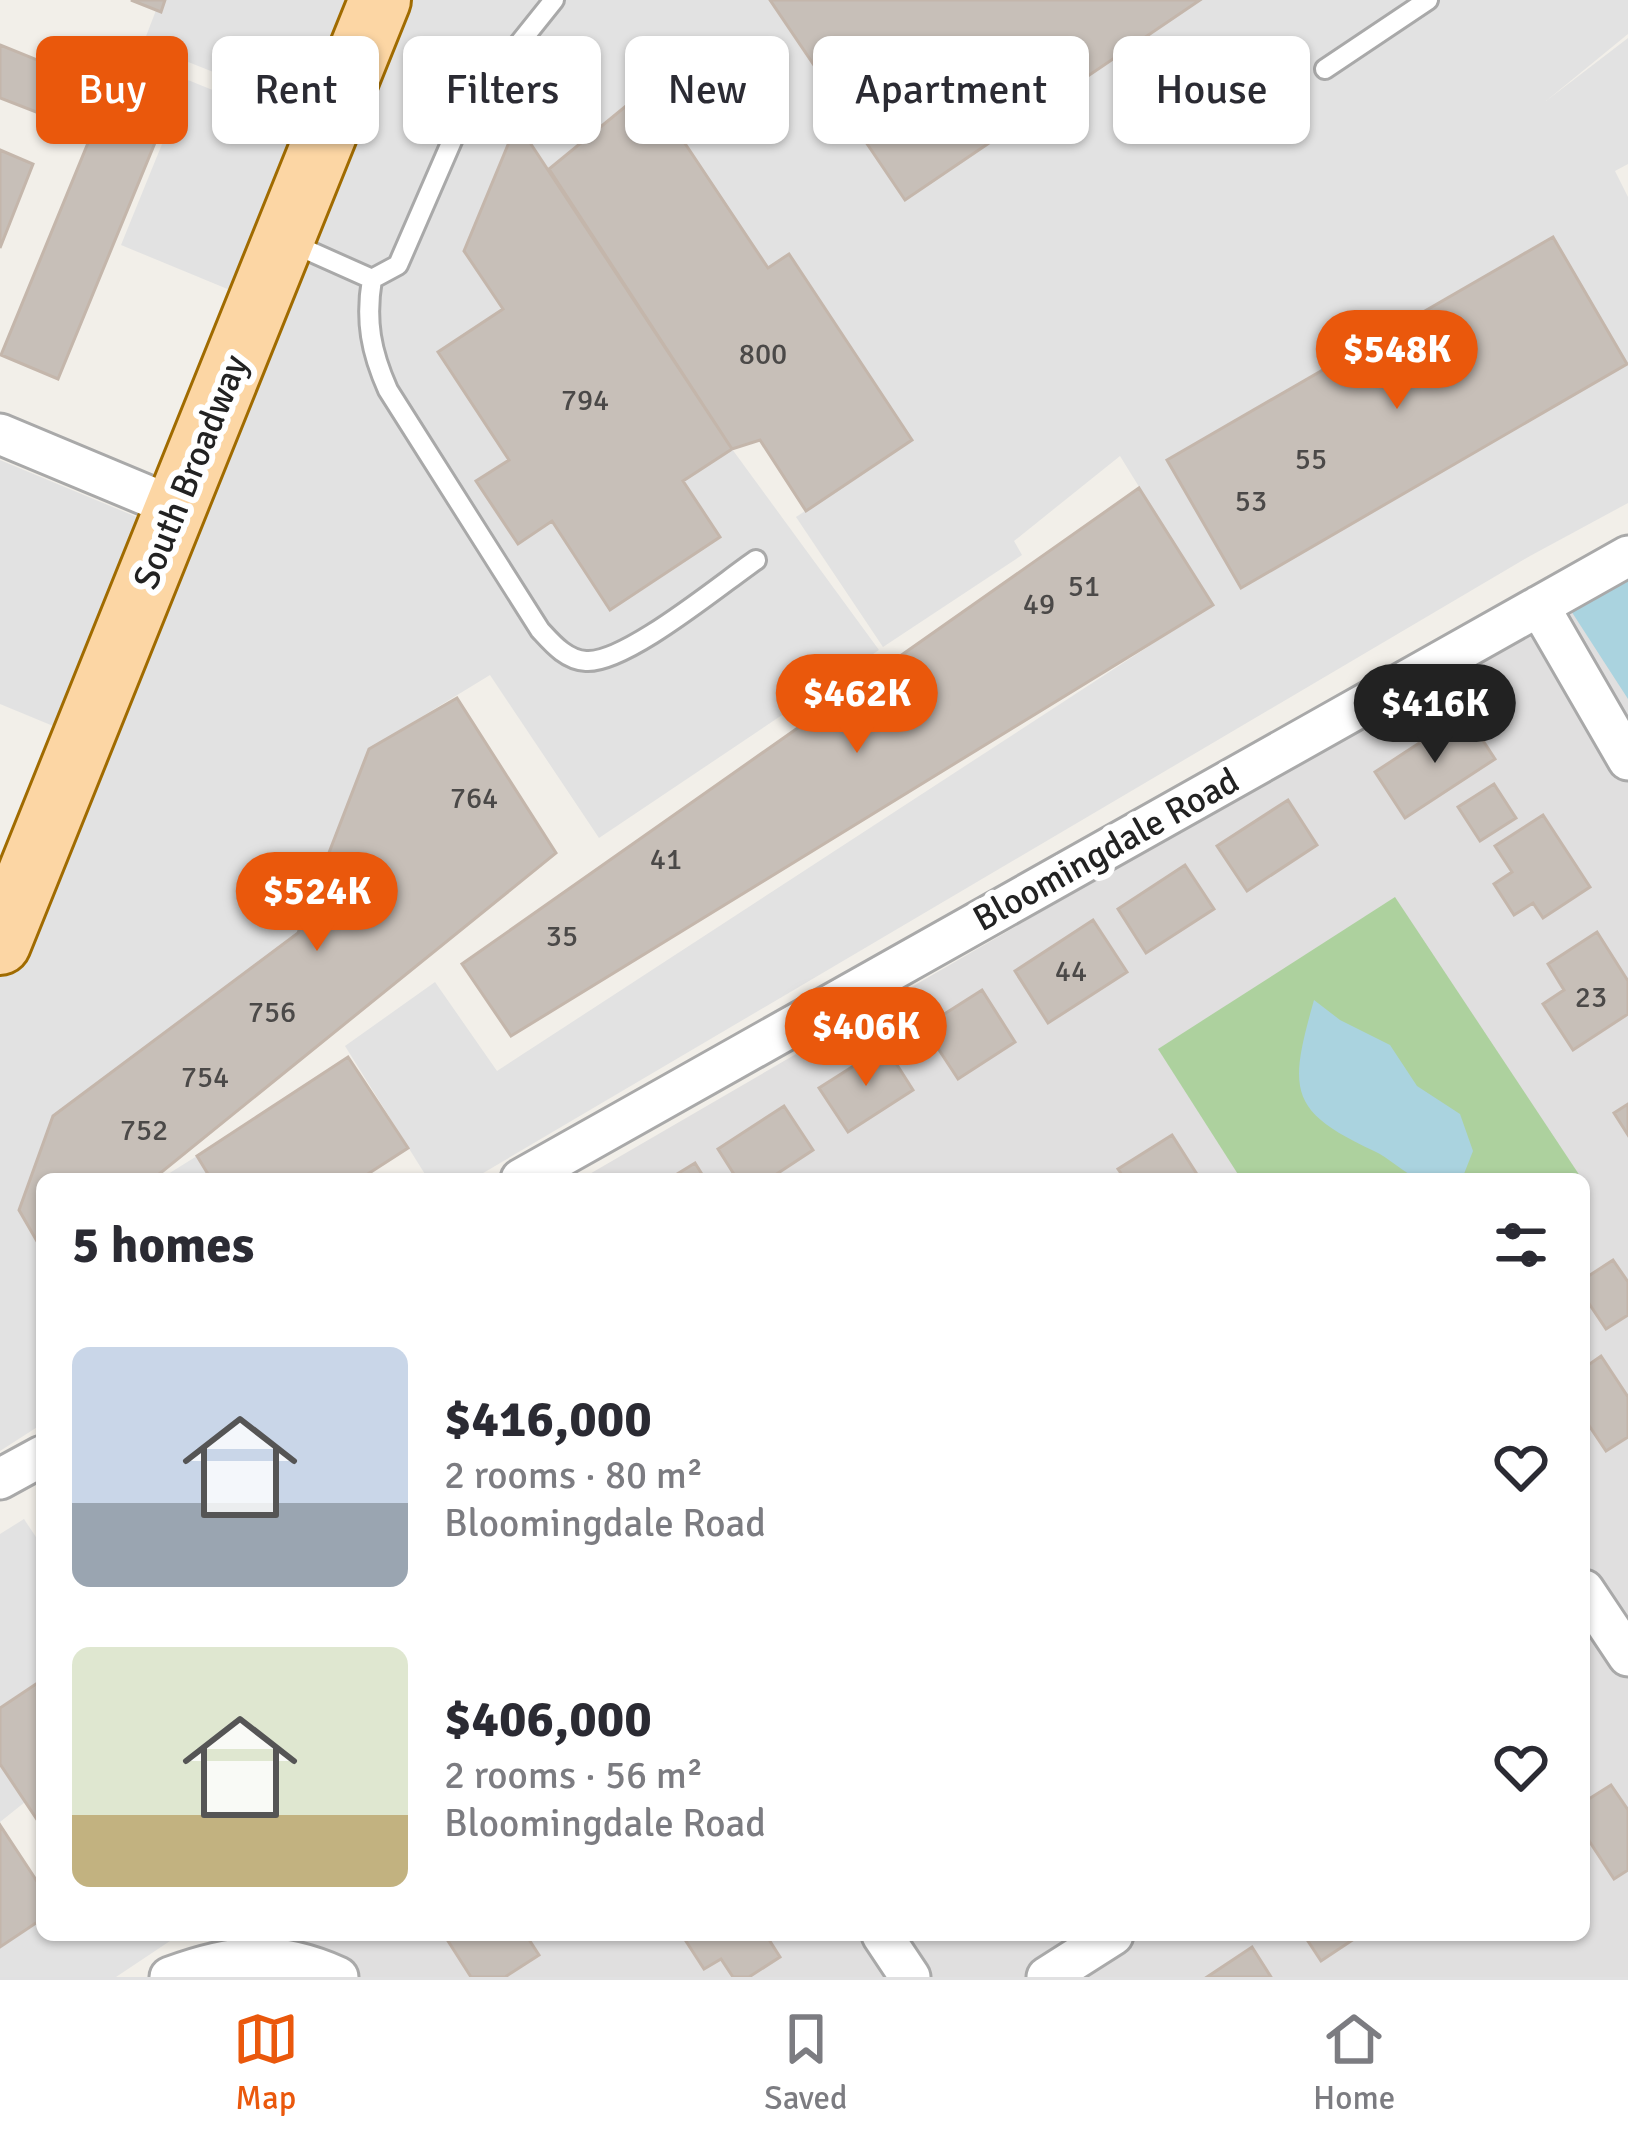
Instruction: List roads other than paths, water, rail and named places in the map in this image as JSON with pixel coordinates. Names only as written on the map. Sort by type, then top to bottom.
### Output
[{"type":"main road","name":"South Broadway","points":[[0,944],[380,0]]},
{"type":"street","points":[[0,434],[177,508]]},
{"type":"street","name":"Bloomingdale Road","points":[[532,1173],[1628,556]]},
{"type":"street","points":[[1539,606],[1628,760]]},
{"type":"street","points":[[0,1479],[36,1459]]},
{"type":"street","points":[[1590,1599],[1628,1656]]},
{"type":"street","points":[[886,1941],[910,1977]]},
{"type":"street","points":[[1047,1977],[1103,1941]]},
{"type":"street","points":[[170,1977],[219,1959],[279,1957],[303,1961],[338,1977]]},
{"type":"lane","points":[[525,36],[554,0]]},
{"type":"lane","points":[[1325,69],[1428,0]]},
{"type":"lane","points":[[372,279],[398,265],[451,144]]},
{"type":"lane","points":[[284,240],[372,279]]},
{"type":"lane","points":[[372,279],[368,332],[388,391],[540,630],[562,653],[586,662],[622,653],[756,560]]},
{"type":"water","points":[[1628,567],[1628,699],[1564,600]]},
{"type":"water","points":[[1314,1000],[1340,1020],[1390,1045],[1417,1086],[1460,1114],[1473,1151],[1464,1173],[1409,1173],[1324,1123],[1302,1094],[1301,1056]]}]
